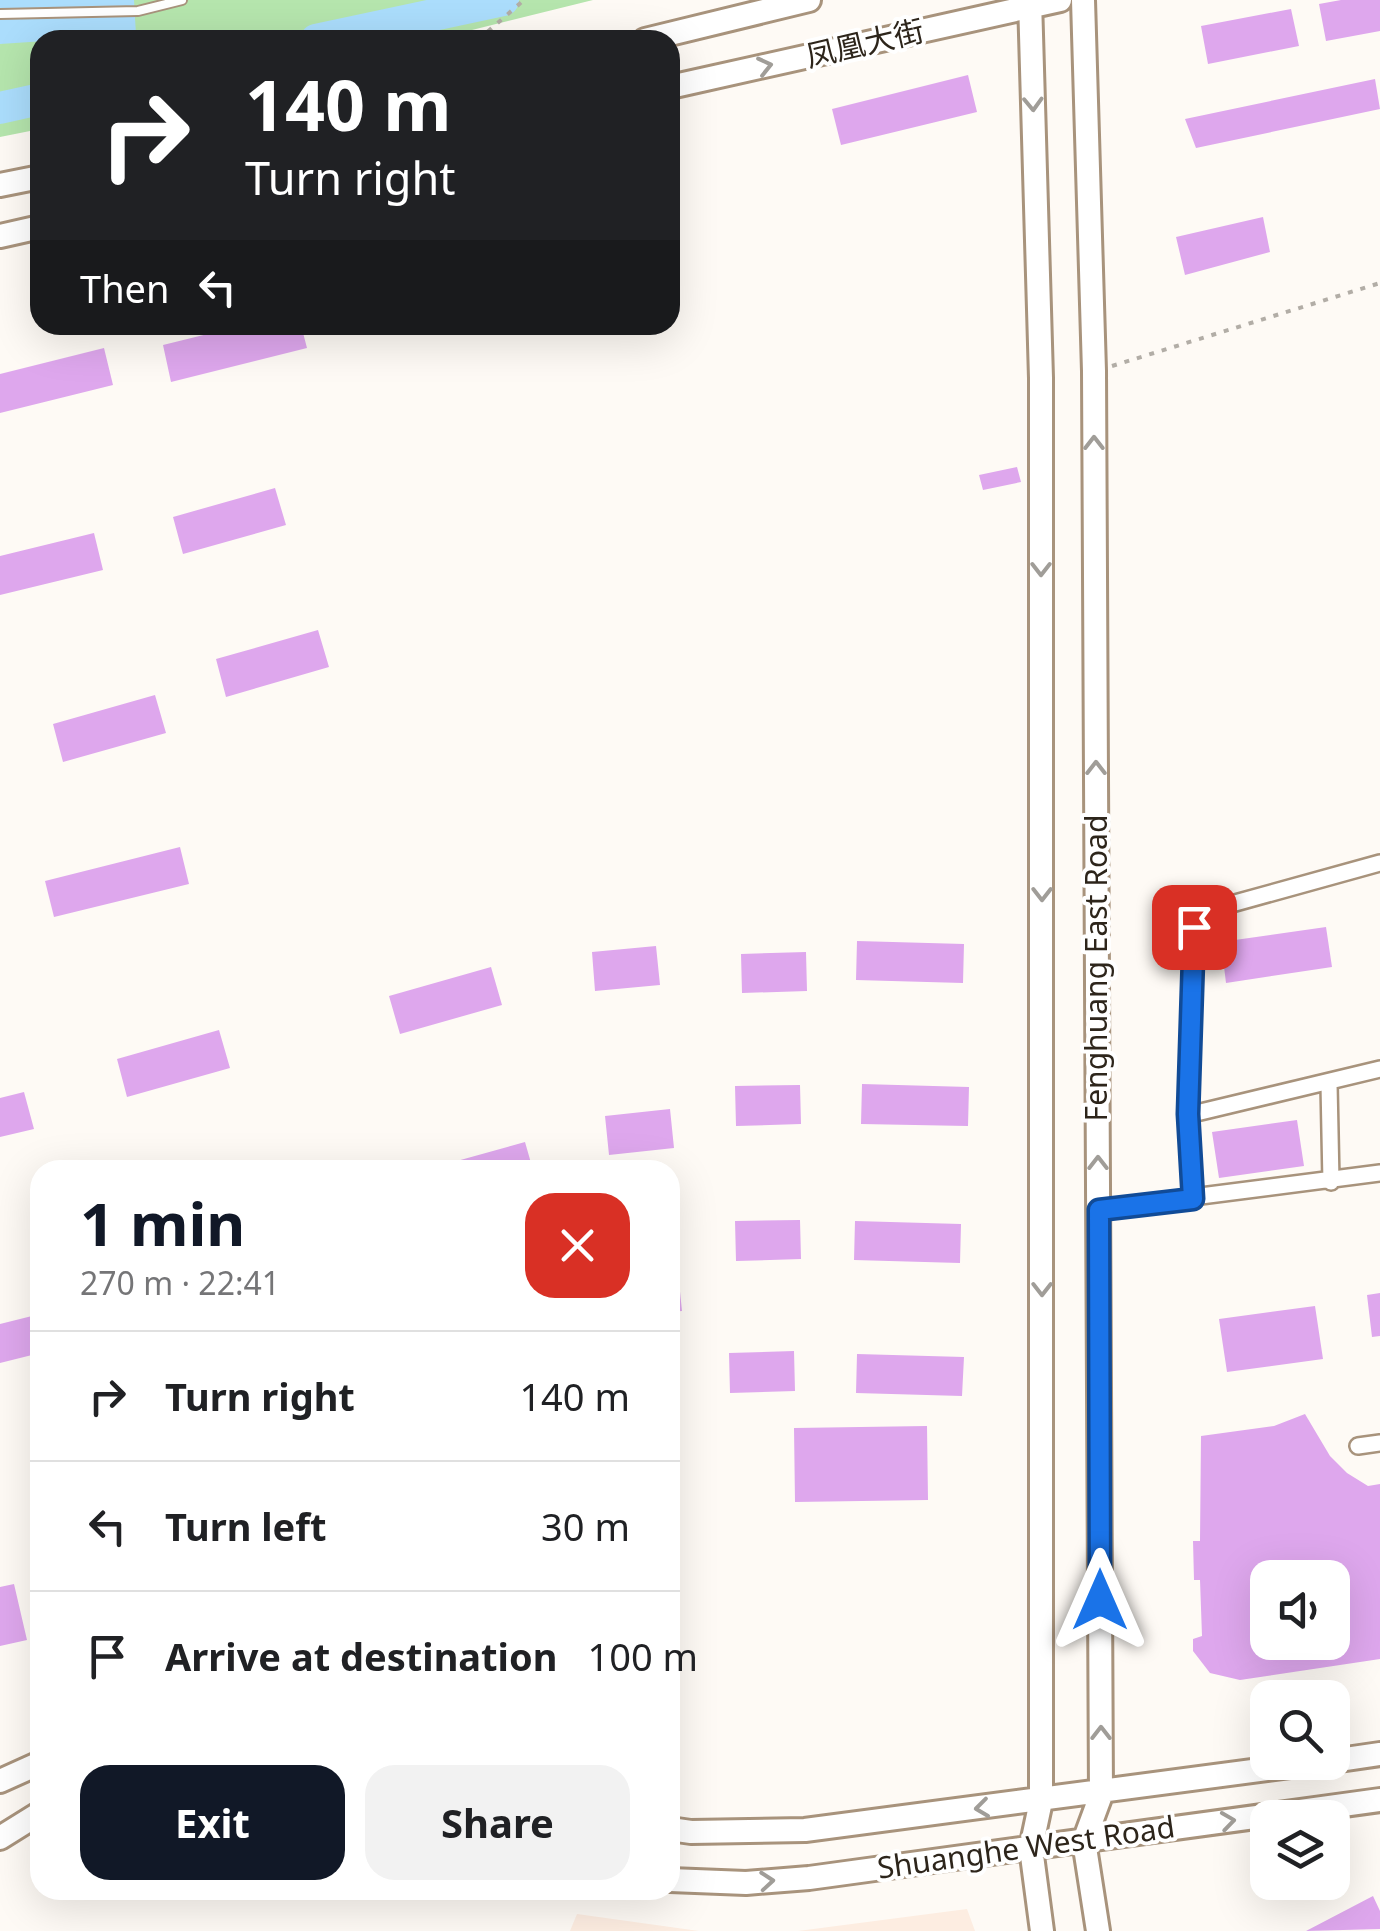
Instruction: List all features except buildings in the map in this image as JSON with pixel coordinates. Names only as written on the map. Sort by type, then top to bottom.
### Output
[{"type":"street","name":"凤凰大街","points":[[680,31],[809,0]]},
{"type":"street","name":"凤凰大街","points":[[680,85],[1030,3],[1060,0]]},
{"type":"street","name":"Fenghuang East Road","points":[[1084,0],[1094,372],[1101,1795],[1084,1841],[1098,1931]]},
{"type":"street","name":"Fenghuang East Road","points":[[1030,3],[1041,398],[1041,1800],[1032,1848],[1042,1931]]},
{"type":"street","points":[[0,185],[30,179]]},
{"type":"street","points":[[0,236],[30,229]]},
{"type":"street","points":[[1193,1199],[1188,1114],[1194,927],[1217,908],[1380,863]]},
{"type":"street","points":[[1188,1114],[1380,1070]]},
{"type":"street","points":[[1329,1084],[1330,1182]]},
{"type":"street","points":[[1099,1210],[1380,1173]]},
{"type":"street","points":[[1358,1446],[1380,1443]]},
{"type":"street","points":[[1350,1758],[1380,1754]]},
{"type":"street","points":[[0,1782],[30,1768]]},
{"type":"street","name":"Shuanghe West Road","points":[[680,1830],[805,1830],[1101,1795],[1250,1773]]},
{"type":"street","name":"Shuanghe West Road","points":[[680,1880],[793,1879],[1380,1800]]},
{"type":"street","points":[[0,1838],[30,1820]]},
{"type":"lane","points":[[0,14],[138,11],[182,0]]},
{"type":"path","points":[[490,30],[524,0]]},
{"type":"path","points":[[1094,372],[1380,283]]},
{"type":"shaded area","points":[[967,1909],[975,1931],[798,1931]]},
{"type":"shaded area","points":[[577,1914],[699,1931],[570,1931]]},
{"type":"green space","points":[[0,0],[593,0],[472,30],[30,30],[30,131],[0,137]]},
{"type":"water","points":[[0,0],[134,0],[136,30],[30,30],[30,42],[0,44]]},
{"type":"waterway","points":[[363,30],[503,0]]},
{"type":"waterway","points":[[0,108],[30,101]]},
{"type":"route","points":[[1100,1600],[1099,1210],[1193,1199],[1188,1114],[1194,927]]}]
